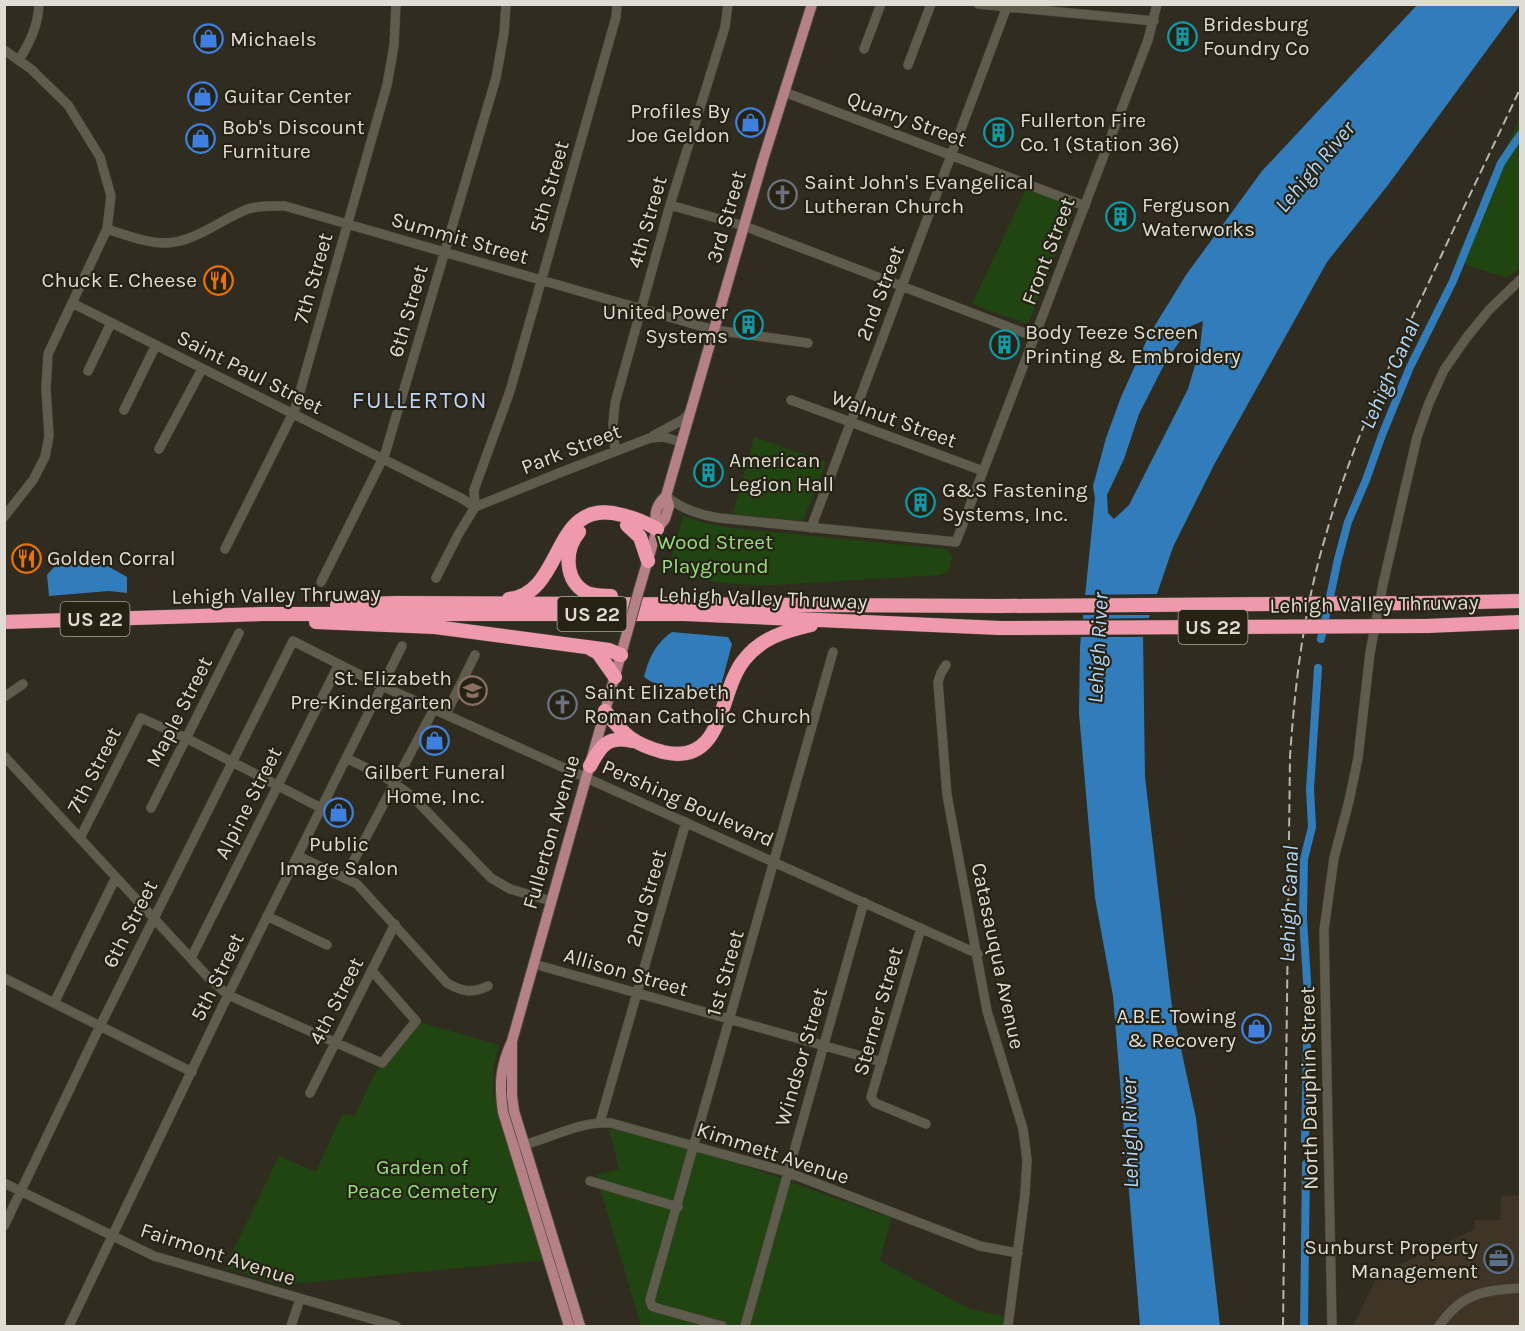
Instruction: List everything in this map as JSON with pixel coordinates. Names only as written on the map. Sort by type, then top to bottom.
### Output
[{"type":"highway","points":[[396,603],[512,599],[523,596],[540,583],[570,529],[579,520],[591,514],[616,513],[644,521],[657,529]]},
{"type":"highway","points":[[657,529],[644,529],[609,520],[589,524],[577,534],[572,543],[568,561],[571,576],[577,585],[591,594],[693,604]]},
{"type":"highway","points":[[627,525],[640,537],[648,561]]},
{"type":"highway","name":"Lehigh Valley Thruway","points":[[4,613],[396,603],[999,606],[1521,601]]},
{"type":"highway","name":"Lehigh Valley Thruway","points":[[4,622],[263,614],[685,614],[1000,628],[1427,626],[1521,622]]},
{"type":"highway","points":[[185,616],[435,627],[609,650],[621,655]]},
{"type":"highway","points":[[588,772],[600,747],[619,739],[634,741],[671,753],[689,752],[700,747],[713,733],[733,676],[752,651],[777,635],[826,621]]},
{"type":"highway","points":[[589,648],[598,653],[615,677]]},
{"type":"highway","points":[[605,711],[621,731],[634,741]]},
{"type":"main road","name":"3rd Street","points":[[682,442],[744,226],[812,4]]},
{"type":"main road","name":"Fullerton Avenue","points":[[569,1326],[520,1146],[512,1096],[512,1041],[657,529],[656,510],[658,503],[666,496],[682,442]]},
{"type":"main road","name":"Fullerton Avenue","points":[[520,1146],[580,1326]]},
{"type":"street","points":[[19,60],[31,41],[39,18],[39,4]]},
{"type":"street","name":"7th Street","points":[[225,549],[293,414],[391,65],[396,4]]},
{"type":"street","name":"6th Street","points":[[321,582],[383,459],[495,78],[503,41],[506,4]]},
{"type":"street","name":"5th Street","points":[[436,578],[475,507],[474,490],[510,391],[616,17],[617,4]]},
{"type":"street","name":"4th Street","points":[[615,451],[613,424],[615,403],[670,205],[725,27],[728,4]]},
{"type":"street","points":[[864,49],[881,4]]},
{"type":"street","points":[[908,65],[931,4]]},
{"type":"street","points":[[978,4],[1154,21]]},
{"type":"street","name":"Front Street","points":[[811,528],[956,542],[1085,206],[1154,21],[1157,4]]},
{"type":"street","name":"2nd Street","points":[[811,528],[1007,6]]},
{"type":"street","points":[[4,50],[19,60],[68,105],[100,157],[111,196],[107,229],[48,354],[46,389],[48,436],[45,457],[33,480],[4,517]]},
{"type":"street","name":"Quarry Street","points":[[784,92],[1085,206]]},
{"type":"street","points":[[670,205],[744,226],[1035,337]]},
{"type":"street","name":"Summit Street","points":[[107,229],[147,241],[169,243],[188,238],[247,209],[285,206],[714,330],[808,343]]},
{"type":"street","name":"North Dauphin Street","points":[[1332,1326],[1324,930],[1334,858],[1357,765],[1370,653],[1393,539],[1418,437],[1429,403],[1444,370],[1467,337],[1489,310],[1521,280]]},
{"type":"street","name":"Saint Paul Street","points":[[72,303],[475,507]]},
{"type":"street","points":[[88,371],[111,323]]},
{"type":"street","points":[[124,410],[156,345]]},
{"type":"street","points":[[159,449],[202,369]]},
{"type":"street","name":"Walnut Street","points":[[791,400],[983,471]]},
{"type":"street","points":[[651,438],[684,419],[691,411]]},
{"type":"street","name":"Park Street","points":[[475,507],[651,438],[663,437],[682,442]]},
{"type":"street","points":[[666,496],[675,504],[719,519],[811,528]]},
{"type":"street","name":"Maple Street","points":[[151,808],[239,633]]},
{"type":"street","name":"6th Street","points":[[4,1226],[100,1026],[293,640]]},
{"type":"street","name":"Pershing Boulevard","points":[[293,640],[382,686],[588,772],[686,822],[978,954]]},
{"type":"street","name":"5th Street","points":[[69,1326],[228,995],[402,646]]},
{"type":"street","name":"1st Street","points":[[699,1323],[650,1304],[833,652]]},
{"type":"street","points":[[446,714],[475,655]]},
{"type":"street","name":"Alpine Street","points":[[191,958],[339,664]]},
{"type":"street","name":"Catasauqua Avenue","points":[[946,665],[938,682],[945,782],[987,1011],[1026,1142],[1027,1173],[1008,1326]]},
{"type":"street","points":[[4,697],[23,684]]},
{"type":"street","points":[[345,878],[434,709]]},
{"type":"street","name":"7th Street","points":[[80,838],[141,718],[186,738]]},
{"type":"street","points":[[186,738],[321,808]]},
{"type":"street","points":[[4,756],[228,995],[382,1063],[416,1021],[372,971]]},
{"type":"street","points":[[346,758],[396,784],[426,808],[488,876],[510,889],[551,902]]},
{"type":"street","name":"2nd Street","points":[[600,1122],[686,822]]},
{"type":"street","points":[[298,855],[357,884],[447,983],[462,991],[471,992],[488,986]]},
{"type":"street","points":[[54,1003],[116,877]]},
{"type":"street","name":"Windsor Street","points":[[745,1326],[864,903]]},
{"type":"street","points":[[267,916],[327,945]]},
{"type":"street","name":"4th Street","points":[[310,1093],[395,924]]},
{"type":"street","name":"Sterner Street","points":[[921,928],[871,1097],[875,1103],[926,1124]]},
{"type":"street","name":"Allison Street","points":[[534,964],[882,1062]]},
{"type":"street","points":[[6,982],[54,1003],[192,1072]]},
{"type":"street","name":"Kimmett Avenue","points":[[520,1146],[600,1122],[647,1132],[787,1172],[980,1246],[1018,1253]]},
{"type":"street","points":[[590,1181],[678,1206]]},
{"type":"street","name":"Fairmont Avenue","points":[[4,1184],[154,1256],[396,1326]]},
{"type":"street","points":[[1439,1326],[1447,1315],[1466,1298],[1492,1290],[1521,1288]]},
{"type":"street","points":[[291,1326],[300,1299]]},
{"type":"street","points":[[699,1323],[722,1326]]},
{"type":"shaded area","points":[[1520,1195],[1520,1326],[1353,1326],[1378,1275],[1475,1229],[1475,1220],[1500,1220],[1501,1196]]},
{"type":"green space","points":[[1520,117],[1520,268],[1507,278],[1455,261]]},
{"type":"green space","points":[[1027,187],[1075,207],[1028,324],[972,304]]},
{"type":"green space","points":[[754,437],[826,462],[803,521],[733,514]]},
{"type":"green space","name":"Wood Street Playground","points":[[683,516],[730,528],[947,549],[952,556],[949,571],[940,575],[775,585],[713,582],[668,570]]},
{"type":"green space","name":"Garden of Peace Cemetery","points":[[416,1021],[499,1045],[494,1065],[493,1093],[543,1260],[280,1285],[225,1267],[279,1156],[316,1172],[342,1114],[355,1116],[374,1074]]},
{"type":"green space","points":[[609,1129],[726,1159],[891,1218],[880,1261],[970,1309],[1004,1316],[1002,1326],[641,1326],[596,1175],[619,1169]]},
{"type":"water","name":"Lehigh River","points":[[1417,5],[1520,5],[1388,185],[1327,262],[1215,463],[1173,547],[1143,635],[1145,777],[1172,1007],[1196,1118],[1220,1326],[1140,1326],[1113,996],[1095,898],[1079,713],[1080,646],[1095,498],[1093,486],[1106,438],[1121,397],[1149,335],[1186,275],[1262,171]],"holes":[[[1203,321],[1200,348],[1188,389],[1129,505],[1114,519],[1108,513],[1107,495],[1124,459],[1139,414],[1167,359],[1191,326]]]},
{"type":"water","points":[[104,564],[127,577],[127,593],[109,591],[49,596],[47,575],[55,566]]},
{"type":"water","points":[[672,632],[728,637],[732,644],[719,693],[671,690],[644,677],[654,652],[661,641]]},
{"type":"pier","points":[[1160,594],[1153,615],[1080,615],[1082,595]]},
{"type":"pier","points":[[1152,618],[1146,637],[1078,637],[1080,619]]},
{"type":"waterway","name":"Lehigh Canal","points":[[1321,639],[1348,522],[1382,435],[1410,367],[1453,281],[1501,163],[1520,135]]},
{"type":"waterway","name":"Lehigh Canal","points":[[1305,1142],[1308,996],[1303,919],[1304,859],[1312,827],[1310,789],[1318,668]]},
{"type":"waterway","name":"Lehigh Canal","points":[[1304,1326],[1306,1164]]},
{"type":"railway","points":[[1283,1326],[1290,757],[1298,673],[1311,592],[1335,505],[1371,407],[1520,89]]},
{"type":"place","name":"Bridesburg Foundry Co","points":[[1182,36]]},
{"type":"place","name":"Michaels","points":[[209,39]]},
{"type":"place","name":"Guitar Center","points":[[203,96]]},
{"type":"place","name":"Profiles By Joe Geldon","points":[[751,123]]},
{"type":"place","name":"Fullerton Fire Co. 1 (Station 36)","points":[[999,132]]},
{"type":"place","name":"Bob's Discount Furniture","points":[[201,139]]},
{"type":"place","name":"Saint John's Evangelical Lutheran Church","points":[[783,194]]},
{"type":"place","name":"Ferguson Waterworks","points":[[1121,217]]},
{"type":"place","name":"Chuck E. Cheese","points":[[218,280]]},
{"type":"place","name":"United Power Systems","points":[[749,324]]},
{"type":"place","name":"Body Teeze Screen Printing & Embroidery","points":[[1004,344]]},
{"type":"place","name":"American Legion Hall","points":[[708,472]]},
{"type":"place","name":"G&S Fastening Systems, Inc.","points":[[921,502]]},
{"type":"place","name":"Golden Corral","points":[[26,558]]},
{"type":"place","name":"St. Elizabeth Pre-Kindergarten","points":[[473,690]]},
{"type":"place","name":"Saint Elizabeth Roman Catholic Church","points":[[563,704]]},
{"type":"place","name":"Gilbert Funeral Home, Inc.","points":[[435,741]]},
{"type":"place","name":"Public Image Salon","points":[[339,813]]},
{"type":"place","name":"A.B.E. Towing & Recovery","points":[[1257,1028]]},
{"type":"place","name":"Sunburst Property Management","points":[[1499,1259]]},
{"type":"district","name":"FULLERTON","points":[[420,400]]}]
